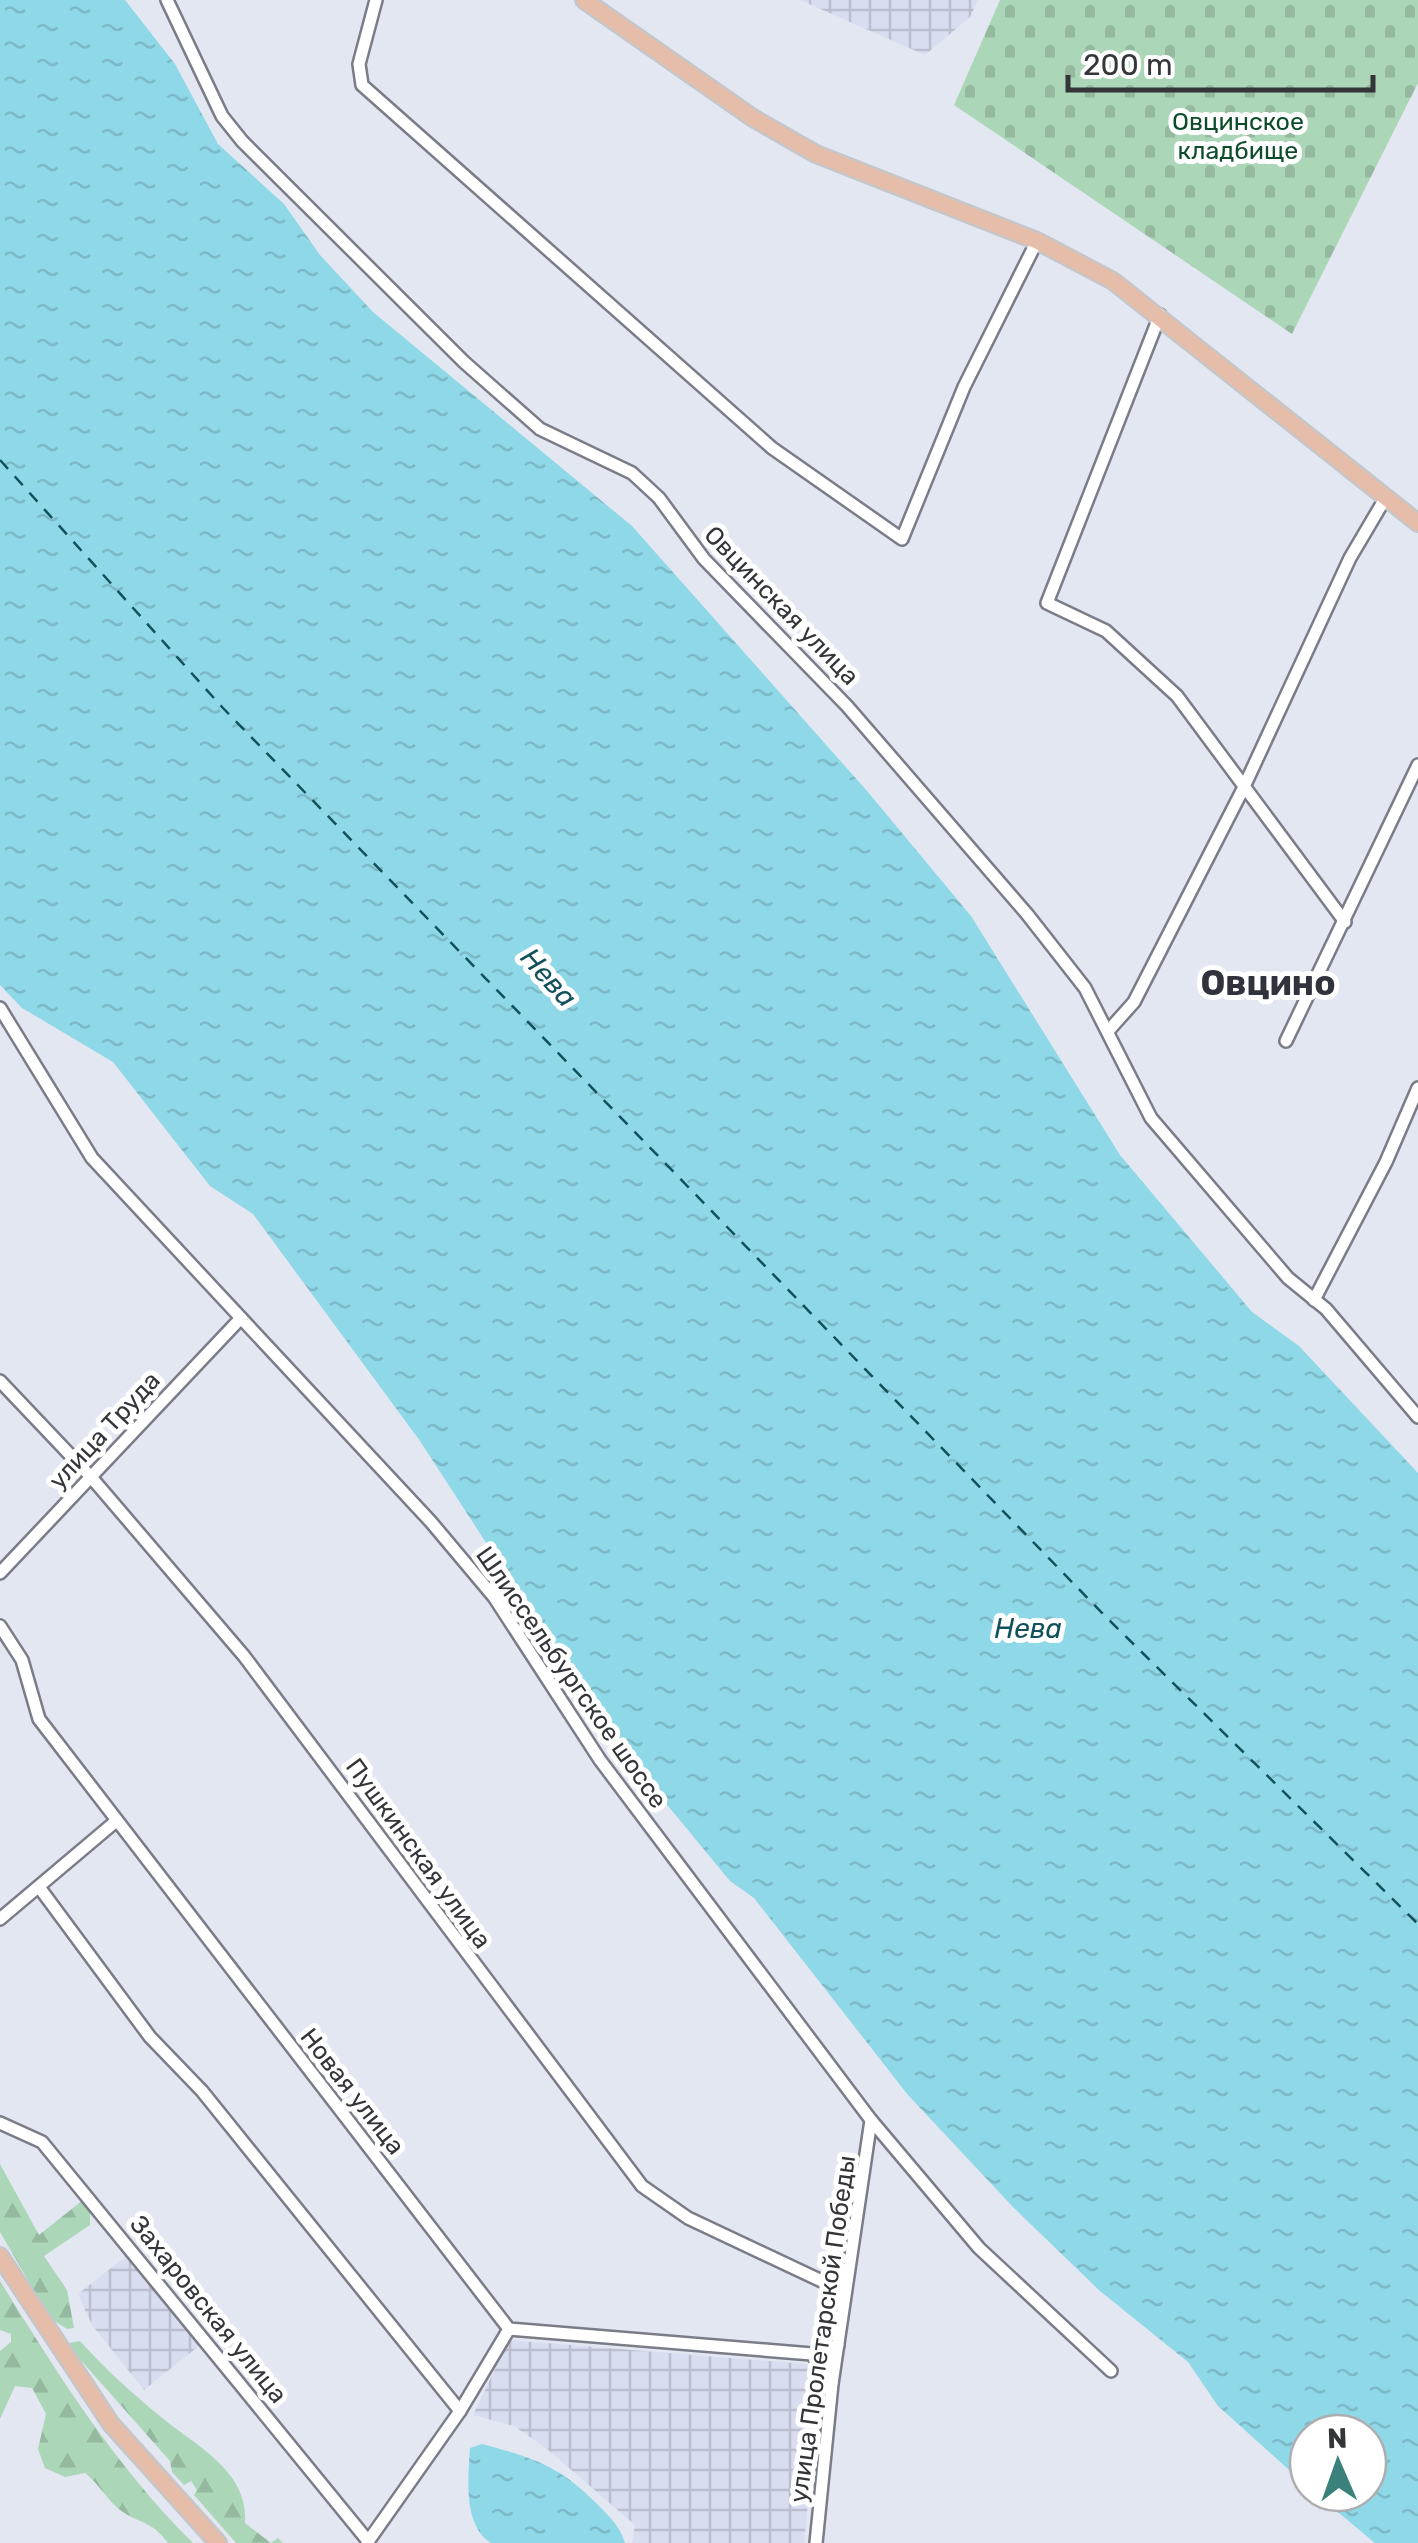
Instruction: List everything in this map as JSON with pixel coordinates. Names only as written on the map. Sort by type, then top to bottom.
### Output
[{"type":"main road","points":[[584,0],[753,118],[816,154],[1036,242],[1113,280],[1418,523]]},
{"type":"main road","points":[[0,2256],[111,2424],[218,2543]]},
{"type":"street","name":"Овцинская улица","points":[[166,0],[222,116],[242,141],[464,362],[540,430],[632,473],[660,498],[704,559],[847,706],[1028,914],[1084,988],[1151,1118],[1288,1278],[1314,1300],[1418,1417]]},
{"type":"street","points":[[376,0],[359,64],[362,85],[772,448],[902,538],[964,387],[1036,242]]},
{"type":"street","points":[[1160,315],[1047,602],[1106,631],[1177,696],[1345,922]]},
{"type":"street","points":[[1109,1030],[1134,1002],[1243,789],[1350,558],[1386,497]]},
{"type":"street","points":[[1286,1041],[1418,765]]},
{"type":"street","name":"Шлиссельбургское шоссе","points":[[0,1008],[84,1147],[494,1597],[600,1760],[871,2120],[979,2248],[1112,2371]]},
{"type":"street","points":[[1314,1300],[1386,1162],[1418,1088]]},
{"type":"street","name":"улица Труда","points":[[0,1573],[241,1318]]},
{"type":"street","name":"Пушкинская улица","points":[[0,1382],[91,1476],[244,1656],[642,2186],[688,2218],[845,2292]]},
{"type":"street","name":"Новая улица","points":[[0,1626],[22,1660],[39,1719],[509,2329]]},
{"type":"street","points":[[0,1919],[115,1822]]},
{"type":"street","points":[[39,1887],[150,2037],[202,2090],[460,2411]]},
{"type":"street","name":"улица Пролетарской Победы","points":[[816,2543],[832,2384],[871,2120]]},
{"type":"street","name":"Захаровская улица","points":[[0,2123],[42,2142],[368,2542]]},
{"type":"street","points":[[368,2542],[460,2411],[509,2329],[812,2354],[838,2345]]},
{"type":"street","points":[[812,2354],[832,2384]]},
{"type":"shaded area","points":[[800,0],[978,0],[970,17],[925,55]]},
{"type":"shaded area","points":[[129,2254],[200,2345],[144,2390],[92,2325],[78,2294]]},
{"type":"shaded area","points":[[509,2340],[816,2365],[810,2391],[819,2393],[804,2543],[632,2543],[635,2525],[547,2449],[514,2426],[473,2415]]},
{"type":"green space","name":"Овцинское кладбище","points":[[1000,0],[1418,0],[1418,83],[1292,334],[954,105]]},
{"type":"green space","points":[[0,2164],[39,2235],[83,2200],[90,2209],[90,2225],[44,2256],[67,2290],[74,2328],[67,2329],[50,2318],[0,2232]]},
{"type":"green space","points":[[0,2281],[113,2451],[193,2543],[168,2543],[151,2526],[116,2507],[85,2473],[65,2477],[45,2468],[38,2449],[46,2414],[32,2388],[15,2386],[0,2419],[0,2351],[11,2342],[11,2334],[0,2330]]},
{"type":"green space","points":[[80,2341],[140,2399],[217,2461],[238,2488],[245,2523],[271,2543],[236,2543],[194,2495],[197,2490],[191,2481],[184,2485],[172,2472],[170,2461],[70,2348],[70,2343]]},
{"type":"water","name":"Нева","points":[[0,0],[125,0],[175,64],[218,144],[284,204],[320,255],[373,312],[632,526],[867,791],[971,916],[1120,1155],[1252,1312],[1299,1346],[1418,1473],[1418,2543],[1375,2543],[1339,2513],[1388,2513],[1388,2413],[1288,2413],[1288,2469],[1218,2406],[1188,2362],[1100,2291],[1013,2207],[908,2095],[754,1898],[730,1881],[617,1744],[420,1441],[253,1214],[210,1186],[113,1062],[22,1008],[0,985]]},
{"type":"water","points":[[482,2444],[532,2459],[571,2481],[610,2518],[625,2543],[491,2543],[476,2525],[469,2500],[470,2448]]},
{"type":"ferry route","points":[[0,460],[222,707],[1104,1615],[1418,1924]]},
{"type":"district","name":"Овцино","points":[[1268,983]]}]
